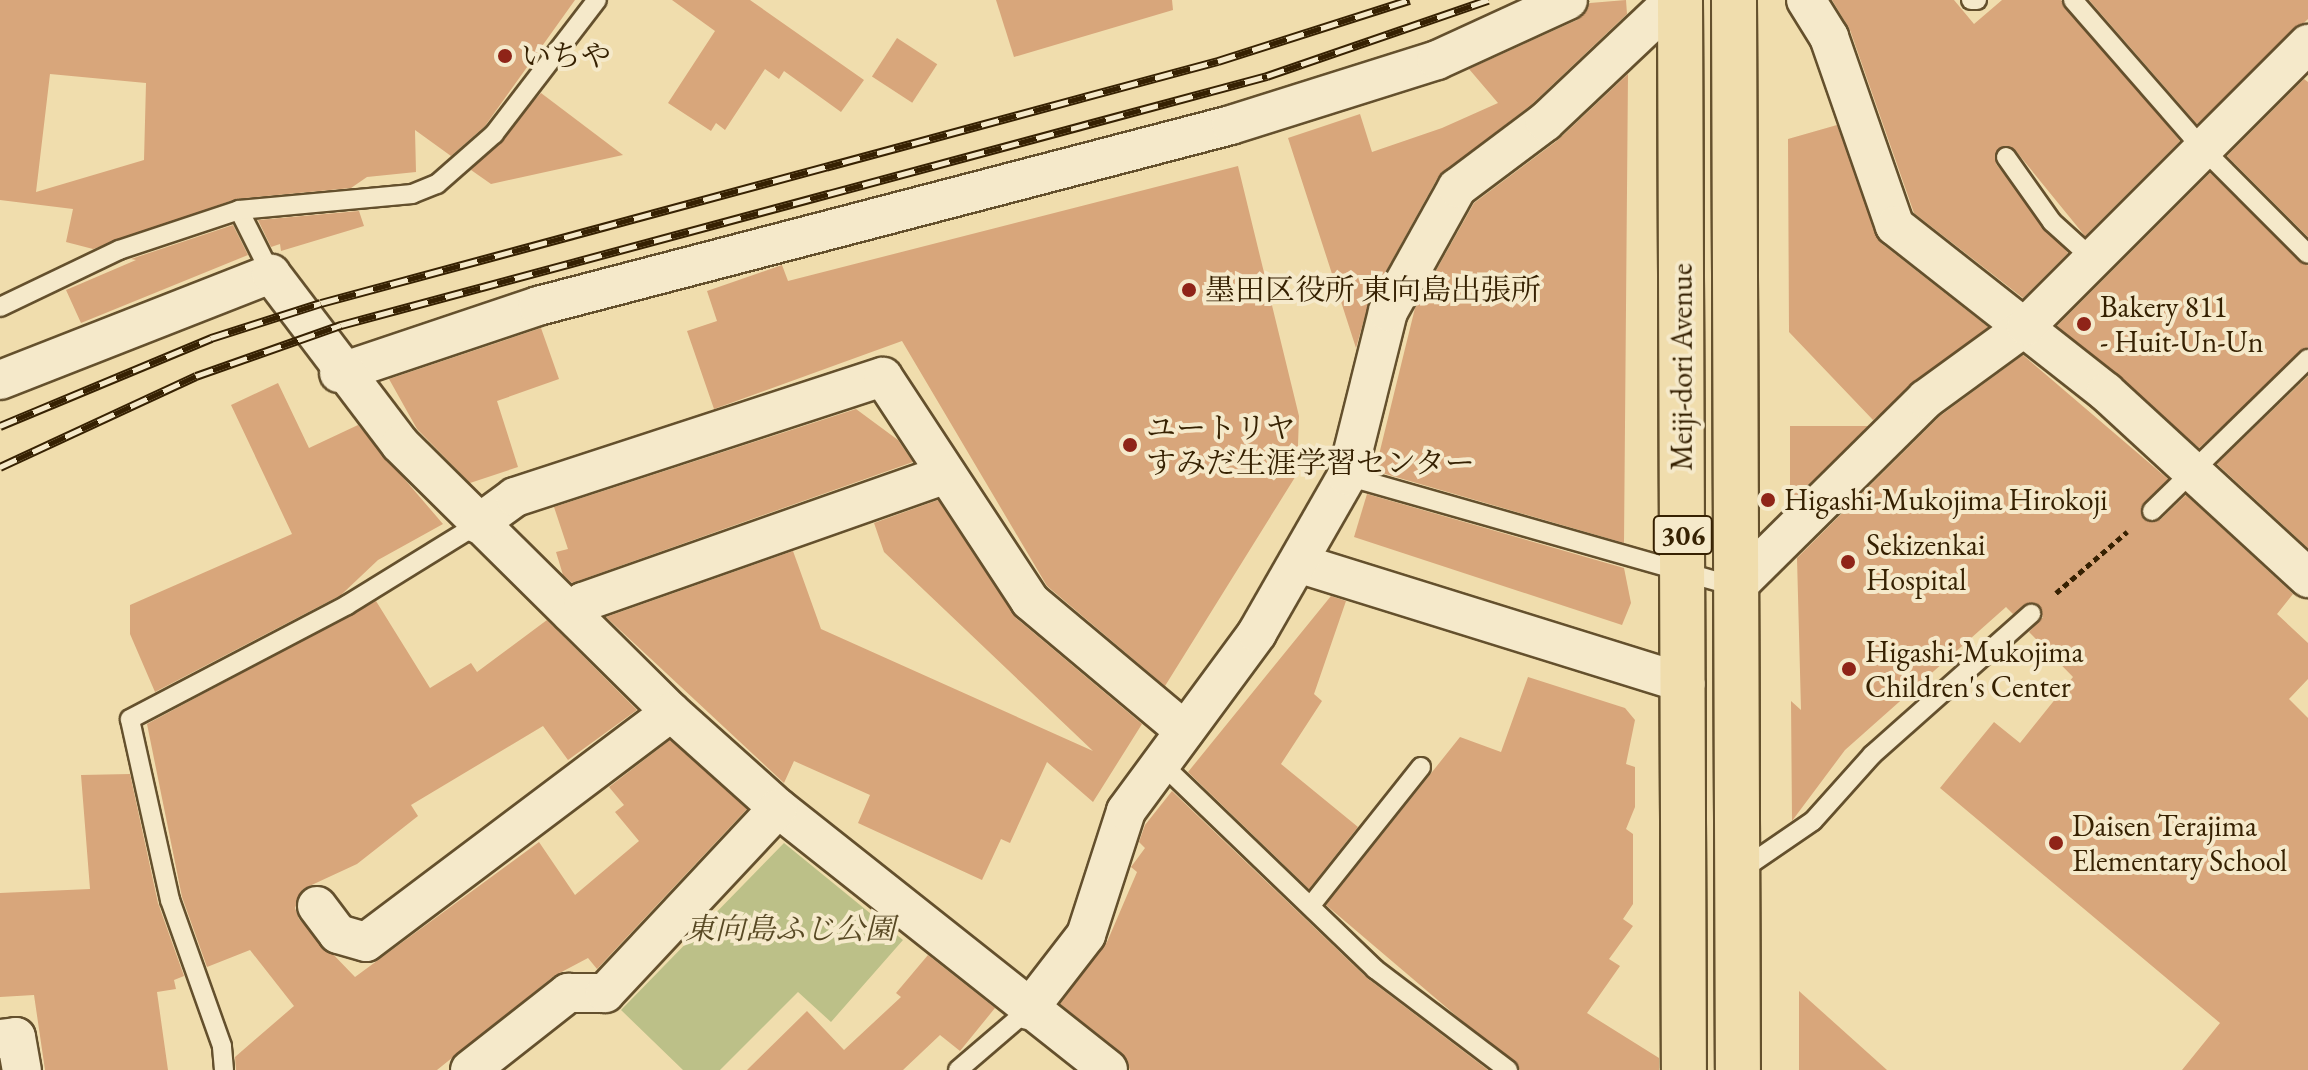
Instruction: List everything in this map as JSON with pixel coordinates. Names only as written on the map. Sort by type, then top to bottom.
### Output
[{"type":"main road","name":"Meiji-dori Avenue","points":[[1680,0],[1686,684],[1684,1070]]},
{"type":"main road","name":"Meiji-dori Avenue","points":[[1734,0],[1738,1070]]},
{"type":"street","points":[[339,373],[538,306],[1231,125],[1437,60],[1568,0]]},
{"type":"street","points":[[1028,1010],[1086,935],[1093,897],[1126,811],[1185,731],[1298,563],[1347,476],[1388,312],[1457,188],[1545,122],[1674,0]]},
{"type":"street","points":[[1806,0],[1829,37],[1895,226],[1934,263],[2026,326],[2308,578]]},
{"type":"street","points":[[1736,587],[1926,399],[2026,326],[2308,44]]},
{"type":"street","points":[[0,380],[271,274],[339,373],[478,524],[671,712],[778,808],[1028,1010],[1108,1070]]},
{"type":"street","points":[[478,524],[515,497],[883,377],[1030,601],[1185,731]]},
{"type":"street","points":[[571,613],[583,602],[946,474]]},
{"type":"street","points":[[1298,563],[1686,684]]},
{"type":"street","points":[[317,906],[338,934],[366,942],[671,712]]},
{"type":"street","points":[[470,1070],[568,993],[605,993],[778,808]]},
{"type":"street","points":[[0,1039],[16,1037],[22,1070]]},
{"type":"lane","points":[[0,307],[119,250],[239,210],[412,194],[437,184],[494,134],[597,0]]},
{"type":"lane","points":[[2073,0],[2203,149],[2308,254]]},
{"type":"lane","points":[[2006,157],[2052,222],[2093,259]]},
{"type":"lane","points":[[239,210],[271,274]]},
{"type":"lane","points":[[2152,511],[2308,359]]},
{"type":"lane","points":[[1347,476],[1736,587]]},
{"type":"lane","points":[[224,1070],[222,1046],[170,900],[130,719],[347,605],[478,524]]},
{"type":"lane","points":[[1739,872],[1813,821],[1872,755],[2031,614]]},
{"type":"lane","points":[[1162,764],[1312,904],[1375,969],[1508,1070]]},
{"type":"lane","points":[[1312,904],[1421,767]]},
{"type":"lane","points":[[958,1070],[1028,1010]]},
{"type":"path","points":[[2031,614],[2152,511]]},
{"type":"green space","name":"東向島ふじ公園","points":[[784,843],[903,940],[831,1022],[798,992],[720,1070],[683,1070],[621,1010]]},
{"type":"building","points":[[0,0],[575,0],[485,126],[451,156],[415,130],[416,172],[367,177],[351,188],[236,199],[93,249],[66,242],[73,209],[0,200]],"holes":[[[50,74],[146,83],[144,160],[36,192]]]},
{"type":"building","points":[[672,0],[750,0],[864,80],[841,112],[784,71],[779,79],[765,69],[725,130],[716,123],[711,131],[668,103],[715,31]]},
{"type":"building","points":[[996,0],[1172,0],[1173,10],[1014,57]]},
{"type":"building","points":[[1626,0],[1627,14],[1531,105],[1438,177],[1369,302],[1356,348],[1288,138],[1360,114],[1372,152],[1442,128],[1498,103],[1469,69],[1577,20],[1590,3]]},
{"type":"building","points":[[1832,0],[1954,0],[1974,24],[2002,0],[2061,0],[2180,141],[2085,236],[2015,150],[1998,148],[1996,164],[2068,253],[2023,298],[1914,213],[1850,30]]},
{"type":"building","points":[[2089,0],[2308,0],[2308,19],[2197,124]]},
{"type":"building","points":[[897,38],[937,64],[912,103],[872,77]]},
{"type":"building","points":[[1628,74],[1624,543],[1375,471],[1415,308],[1474,203],[1558,140]]},
{"type":"building","points":[[2304,79],[2308,82],[2308,237],[2227,156]]},
{"type":"building","points":[[541,93],[623,155],[491,184],[471,170]]},
{"type":"building","points":[[1837,125],[1881,243],[1988,327],[1873,420],[1789,332],[1788,139]]},
{"type":"building","name":"ユートリヤ すみだ生涯学習センター","points":[[1238,166],[1299,416],[1297,474],[1165,686],[1047,586],[902,341],[714,409],[687,331],[717,321],[707,291],[782,265],[788,281]]},
{"type":"building","points":[[2210,173],[2308,266],[2308,347],[2199,448],[2057,326]]},
{"type":"building","points":[[359,211],[364,226],[281,251],[280,244],[271,247],[258,220]]},
{"type":"building","points":[[233,225],[248,255],[81,323],[66,290],[136,260],[131,259]]},
{"type":"building","points":[[541,328],[559,379],[497,401],[518,467],[470,483],[417,429],[389,379]]},
{"type":"building","points":[[2023,355],[2168,479],[2141,507],[2144,520],[2160,520],[2186,495],[2293,594],[2277,614],[2308,643],[2308,679],[2289,699],[2308,718],[2308,1070],[2182,1070],[2220,1023],[1940,788],[1994,722],[2020,743],[2073,677],[2029,632],[2043,617],[2036,603],[2013,614],[2006,607],[1845,750],[1792,821],[1791,701],[1801,710],[1797,558],[1940,416]]},
{"type":"building","points":[[2308,376],[2308,548],[2217,464]]},
{"type":"building","points":[[278,383],[309,448],[358,425],[443,524],[378,560],[341,595],[155,692],[130,634],[130,605],[292,534],[231,405]]},
{"type":"building","points":[[856,409],[898,440],[913,462],[572,583],[563,575],[556,552],[568,549],[554,507]]},
{"type":"building","points":[[1790,426],[1868,426],[1790,503]]},
{"type":"building","points":[[1367,494],[1624,568],[1631,603],[1622,625],[1354,537]]},
{"type":"building","points":[[938,500],[1016,618],[1142,724],[1093,802],[1047,762],[1010,843],[1001,839],[982,880],[858,823],[870,795],[794,761],[784,783],[606,617],[793,551],[821,629],[1093,751],[884,552],[874,523]]},
{"type":"building","points":[[1331,596],[1346,601],[1314,694],[1322,701],[1281,764],[1358,827],[1309,889],[1188,772]]},
{"type":"building","points":[[376,601],[430,688],[471,663],[477,672],[547,620],[637,710],[568,760],[543,726],[411,805],[418,816],[357,864],[303,889],[295,908],[299,919],[355,977],[539,842],[575,895],[639,841],[615,812],[624,805],[609,787],[670,740],[747,809],[597,969],[588,958],[554,976],[437,1070],[236,1070],[235,1057],[294,1006],[250,950],[207,967],[182,897],[147,724]]},
{"type":"building","points":[[1528,677],[1625,708],[1635,720],[1626,764],[1635,767],[1635,807],[1626,829],[1633,834],[1633,904],[1623,919],[1633,926],[1609,959],[1620,966],[1587,1013],[1659,1058],[1659,1070],[1520,1070],[1326,905],[1460,737],[1501,752]]},
{"type":"building","points":[[130,774],[158,903],[184,976],[174,980],[176,989],[157,992],[168,1070],[45,1070],[34,995],[0,997],[0,893],[90,889],[81,775]]},
{"type":"building","points":[[1172,791],[1367,978],[1488,1070],[1130,1070],[1122,1053],[1060,1004],[1107,942],[1137,872],[1131,867],[1145,848],[1139,842],[1145,825]]},
{"type":"building","points":[[928,955],[995,1008],[960,1051],[940,1035],[903,1070],[747,1070],[807,1011],[844,1050],[901,997],[896,993]]},
{"type":"building","points":[[1799,991],[1887,1070],[1799,1070]]},
{"type":"railway","points":[[0,426],[211,338],[321,303],[1218,61],[1409,0]]},
{"type":"railway","points":[[0,467],[196,376],[341,325],[1267,76],[1488,0]]},
{"type":"place","name":"いちや","points":[[505,56]]},
{"type":"place","name":"墨田区役所 東向島出張所","points":[[1189,290]]},
{"type":"place","name":"Bakery 811 - Huit-Un-Un","points":[[2084,324]]},
{"type":"place","name":"ユートリヤ すみだ生涯学習センター","points":[[1130,445]]},
{"type":"place","name":"Higashi-Mukojima Hirokoji","points":[[1768,500]]},
{"type":"place","name":"Sekizenkai Hospital","points":[[1848,562]]},
{"type":"place","name":"Higashi-Mukojima Children's Center","points":[[1849,669]]},
{"type":"place","name":"Daisen Terajima Elementary School","points":[[2056,843]]}]
